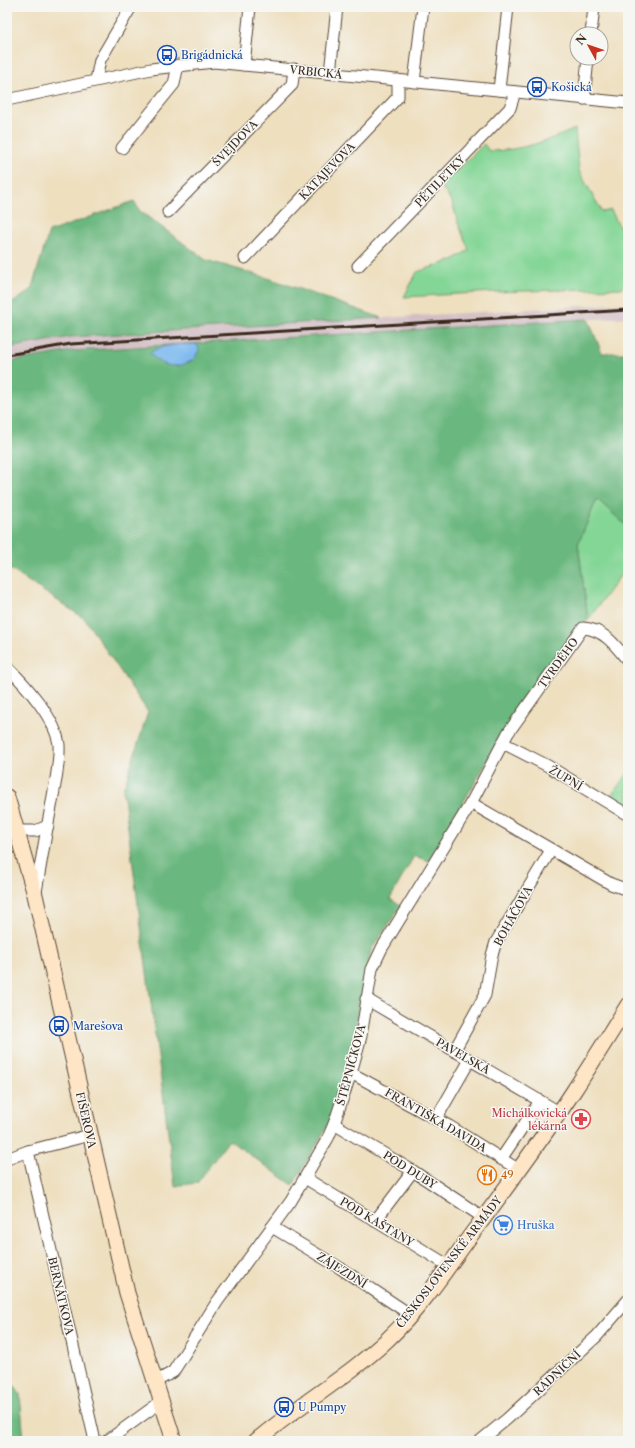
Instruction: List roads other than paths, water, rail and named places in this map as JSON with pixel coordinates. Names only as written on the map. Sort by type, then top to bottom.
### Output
[{"type":"street","points":[[96,80],[100,60],[131,7]]},
{"type":"street","points":[[244,65],[250,7]]},
{"type":"street","points":[[330,73],[337,7]]},
{"type":"street","points":[[414,82],[422,7]]},
{"type":"street","points":[[499,90],[508,7]]},
{"type":"street","points":[[592,26],[594,7]]},
{"type":"street","name":"VRBICKÁ","points":[[7,100],[151,69],[214,62],[628,103]]},
{"type":"street","points":[[122,148],[174,84],[178,65]]},
{"type":"street","points":[[584,99],[587,66]]},
{"type":"street","name":"ŠVEJDOVA","points":[[168,212],[292,84],[294,69]]},
{"type":"street","name":"KATAJEVOVA","points":[[245,258],[398,97],[398,80]]},
{"type":"street","name":"PĚTILETKY","points":[[358,266],[510,108],[515,92]]},
{"type":"street","name":"TVRDÉHO","points":[[512,727],[583,628],[590,628],[612,641],[628,662]]},
{"type":"street","points":[[7,667],[27,686],[40,704],[52,724],[59,744],[58,767],[35,894]]},
{"type":"street","name":"ŠTĚPNIČKOVA","points":[[155,1380],[173,1372],[217,1302],[291,1201],[328,1138],[351,1073],[361,1036],[372,969],[382,948],[471,802],[512,727]]},
{"type":"street","name":"ŽUPNÍ","points":[[503,743],[548,766],[628,815]]},
{"type":"street","name":"FIŠEROVA","points":[[7,797],[35,894],[127,1293],[174,1441]]},
{"type":"street","points":[[471,802],[611,884],[628,890]]},
{"type":"street","points":[[17,831],[35,831],[48,826]]},
{"type":"street","name":"BOHÁČOVA","points":[[454,1051],[485,995],[492,955],[496,942],[551,850]]},
{"type":"street","name":"PAVELSKÁ","points":[[366,999],[559,1112]]},
{"type":"street","name":"ČESKOSLOVENSKÉ ARMÁDY","points":[[256,1441],[288,1415],[366,1358],[388,1339],[411,1315],[449,1266],[519,1170],[559,1112],[628,1005]]},
{"type":"street","points":[[436,1119],[470,1060]]},
{"type":"street","name":"FRANTIŠKA DAVIDA","points":[[351,1073],[436,1119],[519,1170]]},
{"type":"street","points":[[502,1159],[540,1101]]},
{"type":"street","name":"POD DUBY","points":[[334,1124],[413,1171],[484,1218]]},
{"type":"street","points":[[7,1159],[28,1151],[90,1135]]},
{"type":"street","name":"BERNÁTKOVA","points":[[28,1151],[95,1441]]},
{"type":"street","points":[[374,1221],[413,1171]]},
{"type":"street","name":"POD KAŠTANY","points":[[305,1178],[449,1266]]},
{"type":"street","name":"ZÁJEZDNÍ","points":[[272,1227],[405,1309],[411,1315]]},
{"type":"street","name":"RADNIČNÍ","points":[[480,1441],[507,1419],[597,1336],[628,1300]]},
{"type":"street","points":[[106,1441],[162,1401]]},
{"type":"water","points":[[197,344],[199,350],[195,358],[191,361],[176,366],[162,363],[150,353],[166,346]]},
{"type":"railway","points":[[7,355],[71,344],[628,310]]},
{"type":"place","name":"Brigádnická","points":[[167,55]]},
{"type":"place","name":"Košická","points":[[537,87]]},
{"type":"place","name":"Marešova","points":[[59,1026]]},
{"type":"place","name":"Michálkovická lékárna","points":[[581,1119]]},
{"type":"place","name":"49","points":[[487,1175]]},
{"type":"place","name":"Hruška","points":[[503,1225]]},
{"type":"place","name":"U Pumpy","points":[[284,1407]]}]
